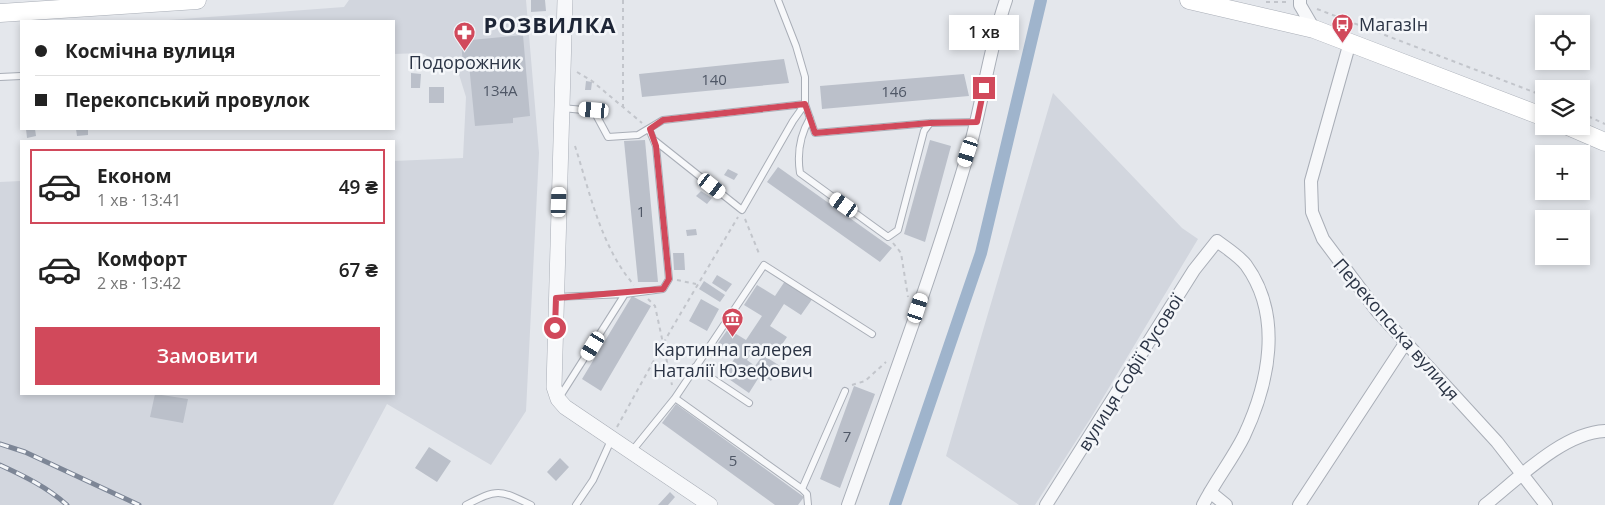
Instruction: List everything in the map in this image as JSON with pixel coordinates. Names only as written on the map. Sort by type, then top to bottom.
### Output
[{"type":"main road","points":[[0,13],[114,3],[197,0]]},
{"type":"main road","points":[[1189,0],[1314,28],[1535,113]]},
{"type":"main road","points":[[1589,135],[1605,142]]},
{"type":"street","points":[[565,0],[554,387],[558,399],[566,407],[710,505]]},
{"type":"street","points":[[848,505],[902,355],[977,122],[994,36],[1006,0]]},
{"type":"street","points":[[1300,1],[1314,28]]},
{"type":"street","name":"Перекопська вулиця","points":[[1350,42],[1311,181],[1312,212],[1323,239],[1340,265],[1406,342],[1497,442],[1546,505]]},
{"type":"street","name":"вулиця Софії Русової","points":[[1052,503],[1145,347],[1194,270],[1217,241],[1245,264],[1261,290],[1268,319],[1268,359],[1256,406],[1243,437],[1210,492]]},
{"type":"street","points":[[1298,505],[1406,342]]},
{"type":"street","points":[[1485,505],[1553,450],[1593,432],[1605,432]]},
{"type":"street","points":[[1203,505],[1210,492],[1226,505]]},
{"type":"lane","points":[[778,0],[796,46],[805,78],[805,104],[815,133],[930,123],[977,122]]},
{"type":"lane","points":[[0,77],[20,76]]},
{"type":"lane","points":[[562,108],[594,110],[608,137],[638,135],[663,120],[805,104]]},
{"type":"lane","points":[[654,140],[742,210],[793,121],[805,104]]},
{"type":"lane","points":[[810,118],[801,138],[800,173],[888,237],[898,230],[924,131],[930,123]]},
{"type":"lane","points":[[556,298],[625,294],[663,289],[669,279],[656,146],[650,129]]},
{"type":"lane","points":[[632,451],[675,398],[764,265],[872,334]]},
{"type":"lane","points":[[558,399],[625,294]]},
{"type":"lane","points":[[695,367],[749,403]]},
{"type":"lane","points":[[802,489],[845,391]]},
{"type":"lane","points":[[675,398],[802,489],[807,494],[808,505]]},
{"type":"lane","points":[[576,505],[593,480],[612,438]]},
{"type":"lane","points":[[469,504],[491,492],[508,493],[531,505]]},
{"type":"path","points":[[623,0],[623,107]]},
{"type":"path","points":[[1258,2],[1300,1],[1535,92]]},
{"type":"path","points":[[571,69],[592,81],[650,129]]},
{"type":"path","points":[[1590,116],[1605,124]]},
{"type":"path","points":[[575,145],[600,225],[621,270],[655,306],[675,398]]},
{"type":"path","points":[[742,210],[764,265]]},
{"type":"path","points":[[612,438],[663,343],[742,210]]},
{"type":"path","points":[[888,237],[901,253],[909,301]]},
{"type":"path","points":[[669,279],[698,284]]},
{"type":"path","points":[[845,391],[849,386],[865,381],[888,359],[902,355]]},
{"type":"shaded area","points":[[349,0],[526,0],[539,153],[526,411],[491,465],[387,404],[333,505],[0,505],[0,182],[20,181],[20,395],[395,395],[395,161],[463,158],[466,97],[456,65],[443,68],[440,63],[430,64],[426,55],[421,53],[395,54],[395,20],[168,20],[344,7]]},
{"type":"shaded area","points":[[1053,93],[1182,228],[1198,239],[1092,416],[1035,505],[1019,505],[946,456]]},
{"type":"building","points":[[531,0],[545,0],[546,11],[531,12]]},
{"type":"building","points":[[523,35],[530,116],[513,118],[513,123],[475,126],[469,64],[463,65],[461,41]]},
{"type":"building","points":[[784,59],[789,83],[642,97],[639,74]]},
{"type":"building","points":[[411,73],[421,74],[420,88],[411,88]]},
{"type":"building","points":[[964,74],[969,96],[822,109],[820,86]]},
{"type":"building","points":[[586,81],[592,82],[591,90],[585,90]]},
{"type":"building","points":[[429,87],[444,87],[444,103],[429,103]]},
{"type":"building","points":[[26,130],[35,130],[36,136],[27,138]]},
{"type":"building","points":[[76,130],[88,130],[88,135],[77,136]]},
{"type":"building","points":[[645,140],[658,282],[638,282],[624,141]]},
{"type":"building","points":[[930,140],[951,146],[925,242],[904,234]]},
{"type":"building","points":[[778,167],[892,248],[880,262],[767,182]]},
{"type":"building","points":[[728,169],[738,174],[734,180],[724,175]]},
{"type":"building","points":[[701,191],[712,198],[707,204],[696,196]]},
{"type":"building","points":[[696,229],[697,235],[687,236],[686,230]]},
{"type":"building","points":[[673,253],[684,253],[685,270],[674,270]]},
{"type":"building","points":[[717,275],[732,284],[726,292],[712,283]]},
{"type":"building","points":[[704,281],[725,295],[720,302],[699,289]]},
{"type":"building","points":[[785,281],[813,298],[801,315],[784,304],[770,326],[787,337],[775,355],[758,343],[747,360],[755,366],[763,355],[780,366],[771,381],[761,374],[749,393],[723,375],[735,358],[716,346],[728,329],[746,340],[762,316],[744,305],[757,285],[775,296]]},
{"type":"building","points":[[632,296],[651,306],[601,391],[582,379]]},
{"type":"building","points":[[701,299],[719,309],[707,331],[689,321]]},
{"type":"building","points":[[854,386],[875,394],[840,488],[820,479]]},
{"type":"building","points":[[155,395],[188,399],[183,423],[150,417]]},
{"type":"building","points":[[676,404],[804,497],[798,505],[775,505],[662,423]]},
{"type":"building","points":[[429,447],[451,461],[437,482],[415,468]]},
{"type":"building","points":[[560,458],[569,467],[556,481],[547,472]]},
{"type":"building","points":[[670,492],[675,497],[668,505],[658,505]]},
{"type":"waterway","points":[[895,505],[981,253],[1041,0]]},
{"type":"railway","points":[[0,444],[25,452],[139,505]]},
{"type":"railway","points":[[0,465],[43,487],[67,505]]},
{"type":"place","name":"МагазІн","points":[[1343,43]]},
{"type":"place","name":"Подорожник","points":[[465,51]]},
{"type":"place","name":"Картинна галерея Наталії Юзефович","points":[[733,338]]},
{"type":"district","name":"РОЗВИЛКА","points":[[550,24]]},
{"type":"route","points":[[555,328],[556,298],[625,294],[663,289],[669,279],[656,146],[650,129],[663,120],[805,104],[815,133],[930,123],[977,122],[984,88]]}]
